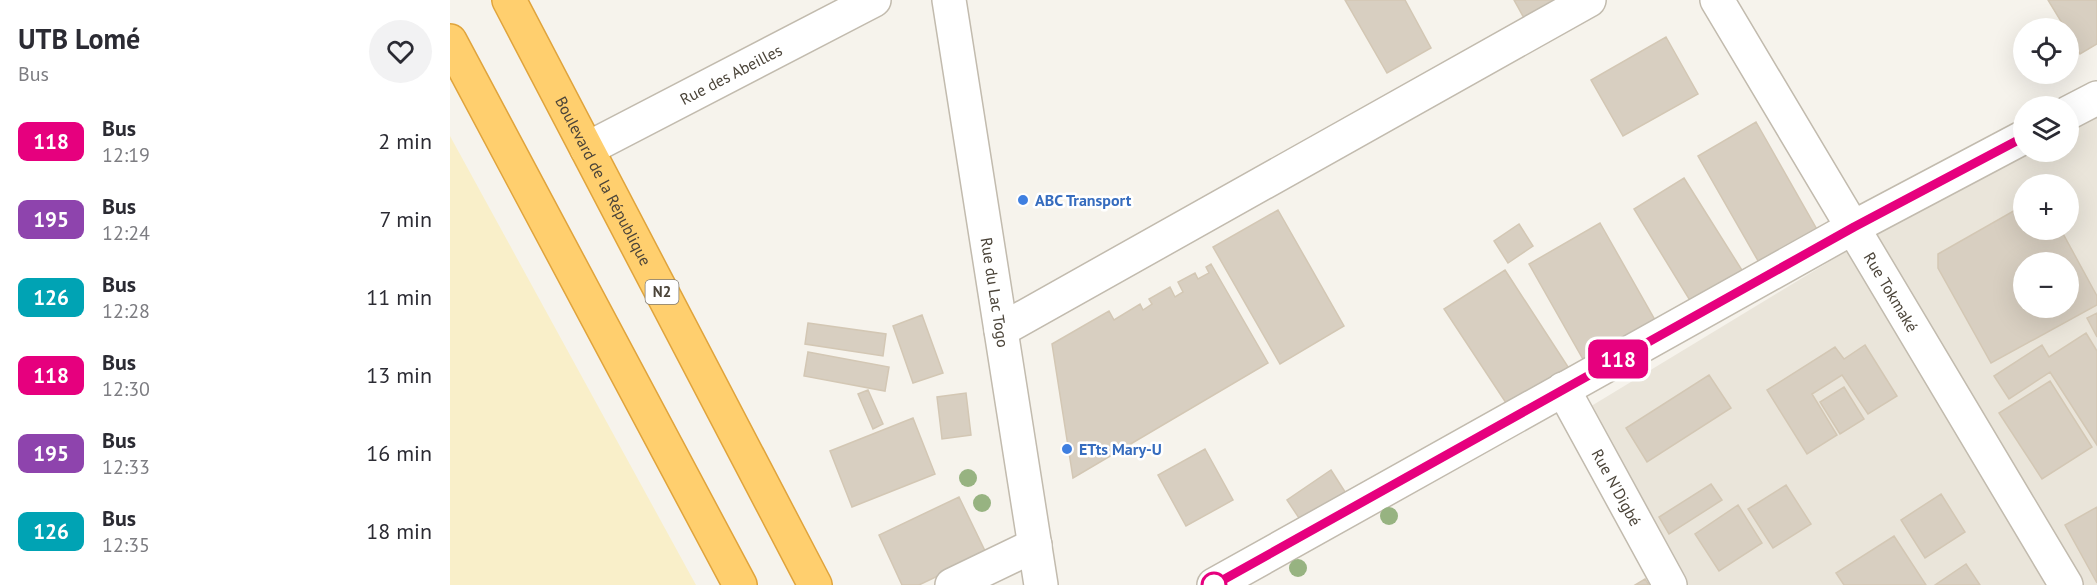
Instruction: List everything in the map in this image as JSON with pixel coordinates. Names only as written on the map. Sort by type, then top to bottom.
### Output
[{"type":"highway","name":"Boulevard de la République","points":[[509,0],[815,585]]},
{"type":"highway","points":[[450,41],[740,585]]},
{"type":"street","name":"Rue des Abeilles","points":[[587,149],[874,0]]},
{"type":"street","name":"Rue du Lac Togo","points":[[949,0],[1041,585]]},
{"type":"street","points":[[1001,330],[1589,0]]},
{"type":"street","name":"Rue Tokmaké","points":[[1717,0],[2066,585]]},
{"type":"street","points":[[2079,107],[2097,98]]},
{"type":"street","points":[[1214,585],[1854,227],[2013,143]]},
{"type":"street","name":"Rue N'Digbé","points":[[1563,389],[1670,585]]},
{"type":"street","points":[[952,585],[1035,545]]},
{"type":"shaded area","points":[[2097,100],[2097,585],[1680,585],[1588,408],[2013,150],[2013,162],[2079,162],[2079,111]]},
{"type":"sand","points":[[450,136],[696,585],[450,585]]},
{"type":"building","points":[[1345,0],[1405,0],[1431,48],[1387,73]]},
{"type":"building","points":[[1514,0],[1577,0],[1529,27]]},
{"type":"building","points":[[2048,0],[2097,0],[2097,44],[2080,54],[2079,18],[2059,18]]},
{"type":"building","points":[[1666,37],[1698,94],[1623,136],[1591,80]]},
{"type":"building","points":[[1756,122],[1819,233],[1761,266],[1698,156]]},
{"type":"building","points":[[1684,178],[1745,275],[1694,307],[1634,209]]},
{"type":"building","points":[[1278,210],[1344,326],[1280,364],[1213,247]]},
{"type":"building","points":[[2013,211],[2013,240],[2066,240],[2073,252],[2013,252],[2013,318],[2073,318],[1991,363],[1938,268],[1938,254]]},
{"type":"building","points":[[1600,223],[1655,320],[1584,361],[1529,264]]},
{"type":"building","points":[[1519,224],[1533,246],[1508,263],[1494,241]]},
{"type":"building","points":[[2079,263],[2097,296],[2097,305],[2079,315]]},
{"type":"building","points":[[1211,264],[1268,363],[1073,478],[1052,344],[1109,311],[1114,320],[1140,304],[1143,310],[1152,304],[1149,299],[1170,287],[1175,297],[1183,292],[1178,282],[1195,273],[1198,279],[1209,273],[1206,267]]},
{"type":"building","points":[[1505,270],[1572,373],[1512,412],[1444,309]]},
{"type":"building","points":[[2097,313],[2097,337],[2087,318]]},
{"type":"building","points":[[922,315],[943,373],[913,383],[893,326]]},
{"type":"building","points":[[808,323],[886,334],[883,356],[805,344]]},
{"type":"building","points":[[2086,333],[2097,351],[2097,445],[2050,372],[2009,399],[1994,376],[2042,345],[2049,357]]},
{"type":"building","points":[[1865,345],[1897,396],[1868,414],[1842,375],[1812,394],[1837,435],[1807,454],[1767,390],[1835,347],[1844,359]]},
{"type":"building","points":[[808,352],[889,367],[885,391],[804,376]]},
{"type":"building","points":[[1709,375],[1731,408],[1647,462],[1626,428]]},
{"type":"building","points":[[2050,381],[2092,447],[2042,479],[1999,413]]},
{"type":"building","points":[[1844,387],[1864,419],[1840,434],[1820,402]]},
{"type":"building","points":[[868,390],[883,424],[873,429],[858,394]]},
{"type":"building","points":[[966,393],[971,435],[942,439],[937,397]]},
{"type":"building","points":[[913,418],[935,474],[852,507],[830,451]]},
{"type":"building","points":[[1205,449],[1233,500],[1186,526],[1158,475]]},
{"type":"building","points":[[1331,470],[1349,498],[1305,527],[1287,500]]},
{"type":"building","points":[[1711,484],[1722,500],[1669,534],[1659,517]]},
{"type":"building","points":[[1786,485],[1811,524],[1773,548],[1748,509]]},
{"type":"building","points":[[1941,494],[1965,532],[1925,558],[1901,520]]},
{"type":"building","points":[[959,497],[986,553],[919,585],[902,585],[879,535]]},
{"type":"building","points":[[1738,505],[1762,543],[1719,571],[1695,534]]},
{"type":"building","points":[[2097,507],[2097,583],[2065,525]]},
{"type":"building","points":[[1894,536],[1926,585],[1844,585],[1836,573]]},
{"type":"building","points":[[1966,564],[1980,585],[1935,585]]},
{"type":"building","points":[[1645,579],[1649,585],[1635,585]]},
{"type":"bus line","name":"118","points":[[1214,585],[1854,227],[2013,143]]},
{"type":"place","name":"ABC Transport","points":[[1023,200]]},
{"type":"place","name":"ETts Mary-U","points":[[1067,449]]}]
